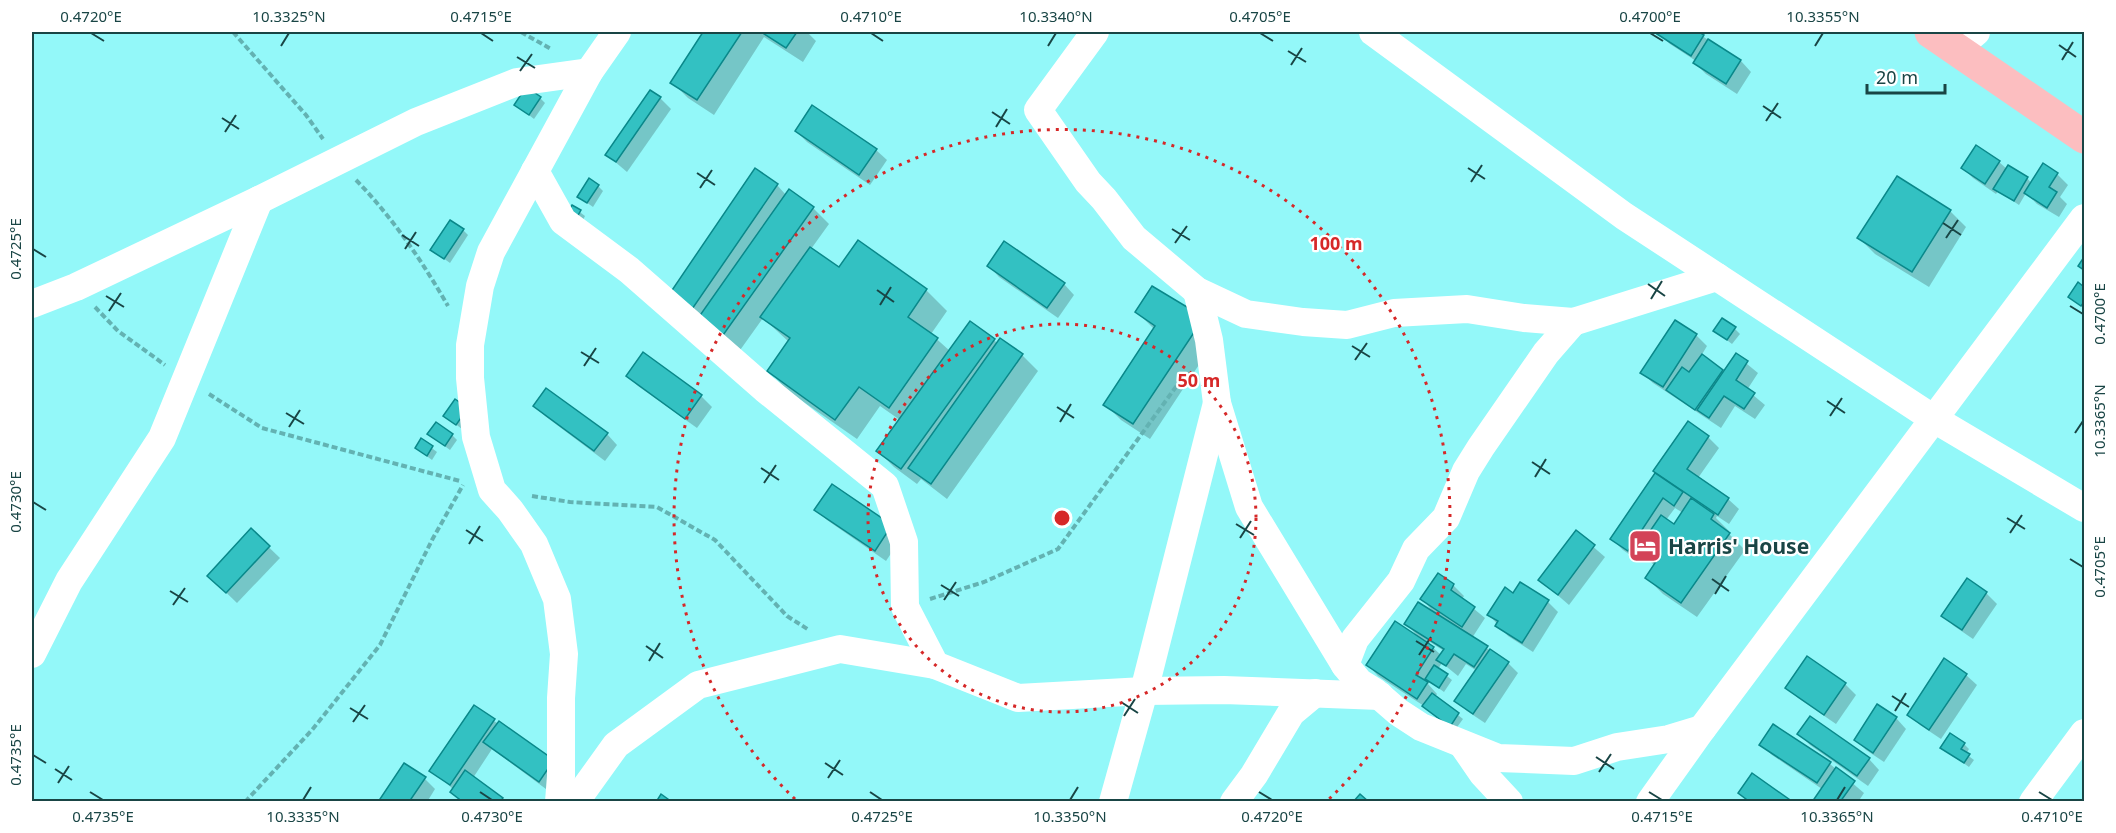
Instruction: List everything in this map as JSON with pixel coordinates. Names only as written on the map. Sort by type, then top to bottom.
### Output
[{"type":"highway","points":[[1955,37],[2085,137]]},
{"type":"street","points":[[558,801],[561,776],[561,698],[564,654],[557,598],[534,544],[510,510],[492,490],[476,437],[470,356],[480,286],[491,252],[590,72],[617,32]]},
{"type":"street","points":[[1095,32],[1038,110],[1088,182],[1134,238],[1197,291],[1246,315],[1347,325],[1394,313],[1467,309],[1524,318],[1573,322],[1717,277]]},
{"type":"street","points":[[1373,32],[1624,216],[1934,419],[2085,507]]},
{"type":"street","points":[[32,304],[75,287],[259,200],[416,122],[517,82],[590,72]]},
{"type":"street","points":[[535,171],[563,221],[629,270],[765,389],[885,486],[904,542],[905,607],[935,665]]},
{"type":"street","points":[[32,654],[69,581],[162,438],[259,200]]},
{"type":"street","points":[[1650,801],[2085,218]]},
{"type":"street","points":[[1197,291],[1209,340],[1217,403],[1249,507],[1345,665],[1359,682],[1421,727],[1498,758],[1574,761],[1617,747],[1669,739],[1702,729]]},
{"type":"street","points":[[1345,665],[1356,639],[1373,614],[1401,581],[1416,549],[1446,518],[1466,471],[1481,447],[1546,353],[1573,322]]},
{"type":"street","points":[[1113,801],[1144,691],[1217,403]]},
{"type":"street","points":[[575,801],[616,745],[698,685],[840,649],[935,665],[1018,698],[1144,691],[1224,690],[1380,696]]},
{"type":"street","points":[[1234,801],[1254,775],[1291,713],[1315,693]]},
{"type":"street","points":[[2033,801],[2085,733]]},
{"type":"street","points":[[1462,744],[1483,774],[1509,801]]},
{"type":"path","points":[[905,607],[984,582],[1058,549],[1082,519],[1209,340]]},
{"type":"path","points":[[244,801],[312,730],[380,645],[432,540],[480,453]]},
{"type":"building","points":[[703,32],[742,32],[697,100],[670,83]]},
{"type":"building","points":[[761,32],[797,32],[786,48]]},
{"type":"building","points":[[1659,32],[1699,32],[1704,35],[1691,56],[1657,34]]},
{"type":"building","points":[[1708,39],[1741,60],[1726,84],[1693,63]]},
{"type":"building","points":[[526,87],[541,97],[529,115],[514,105]]},
{"type":"building","points":[[650,90],[661,97],[616,162],[605,155]]},
{"type":"building","points":[[812,105],[877,149],[859,175],[795,131]]},
{"type":"building","points":[[1976,145],[2000,161],[1985,184],[1961,168]]},
{"type":"building","points":[[2043,163],[2058,173],[2049,187],[2057,192],[2047,208],[2024,193]]},
{"type":"building","points":[[2008,165],[2028,177],[2014,201],[1993,189]]},
{"type":"building","points":[[755,168],[778,184],[688,315],[666,299]]},
{"type":"building","points":[[1897,176],[1951,210],[1912,272],[1857,238]]},
{"type":"building","points":[[589,178],[599,185],[587,203],[577,197]]},
{"type":"building","points":[[789,189],[814,207],[721,338],[696,321]]},
{"type":"building","points":[[572,205],[581,210],[573,224],[564,218]]},
{"type":"building","points":[[450,220],[464,229],[444,259],[430,250]]},
{"type":"building","points":[[858,240],[927,289],[908,317],[938,338],[889,408],[859,387],[835,420],[767,371],[790,338],[760,317],[810,247],[839,267]]},
{"type":"building","points":[[1004,241],[1065,283],[1047,308],[987,266]]},
{"type":"building","points":[[2084,257],[2084,270],[2078,266]]},
{"type":"building","points":[[2078,282],[2084,287],[2084,302],[2081,306],[2068,297]]},
{"type":"building","points":[[1152,286],[1192,310],[1195,331],[1133,424],[1103,405],[1155,326],[1135,312]]},
{"type":"building","points":[[1722,318],[1736,327],[1727,340],[1713,331]]},
{"type":"building","points":[[1675,320],[1697,334],[1663,387],[1640,373]]},
{"type":"building","points":[[970,321],[995,339],[901,469],[876,451]]},
{"type":"building","points":[[1000,338],[1023,354],[931,484],[908,468]]},
{"type":"building","points":[[643,352],[702,395],[685,419],[626,376]]},
{"type":"building","points":[[1736,353],[1748,361],[1736,380],[1755,393],[1744,409],[1724,396],[1709,418],[1697,410]]},
{"type":"building","points":[[1702,354],[1723,370],[1695,410],[1666,390],[1682,367],[1689,372]]},
{"type":"building","points":[[546,388],[608,433],[594,451],[533,406]]},
{"type":"building","points":[[455,399],[468,408],[456,425],[443,416]]},
{"type":"building","points":[[1688,421],[1709,436],[1687,469],[1729,498],[1718,515],[1653,471]]},
{"type":"building","points":[[436,422],[453,434],[445,446],[427,434]]},
{"type":"building","points":[[421,438],[433,446],[427,456],[415,448]]},
{"type":"building","points":[[1655,473],[1683,492],[1674,506],[1663,498],[1628,551],[1610,539]]},
{"type":"building","points":[[832,484],[892,525],[875,551],[814,510]]},
{"type":"building","points":[[1691,498],[1714,514],[1711,519],[1730,533],[1681,603],[1645,578],[1655,563],[1637,550],[1661,515],[1674,524]]},
{"type":"building","points":[[251,528],[270,546],[226,593],[207,576]]},
{"type":"building","points":[[1576,530],[1595,545],[1558,595],[1538,580]]},
{"type":"building","points":[[1438,573],[1454,584],[1451,590],[1475,607],[1462,627],[1420,599]]},
{"type":"building","points":[[1967,578],[1987,592],[1962,630],[1941,616]]},
{"type":"building","points":[[1520,582],[1549,600],[1522,643],[1495,626],[1498,621],[1487,615],[1505,587],[1513,593]]},
{"type":"building","points":[[1418,602],[1488,646],[1474,667],[1454,654],[1446,666],[1436,660],[1444,649],[1404,624]]},
{"type":"building","points":[[1395,621],[1434,647],[1416,675],[1428,682],[1417,699],[1366,665]]},
{"type":"building","points":[[1490,649],[1509,662],[1473,714],[1454,701]]},
{"type":"building","points":[[1807,656],[1846,683],[1824,715],[1785,688]]},
{"type":"building","points":[[1944,658],[1967,674],[1929,730],[1907,715]]},
{"type":"building","points":[[1434,665],[1448,674],[1439,688],[1425,679]]},
{"type":"building","points":[[1432,693],[1459,713],[1450,727],[1422,706]]},
{"type":"building","points":[[1877,704],[1897,717],[1873,753],[1854,740]]},
{"type":"building","points":[[474,705],[495,719],[450,785],[429,771]]},
{"type":"building","points":[[1810,716],[1870,758],[1857,776],[1797,734]]},
{"type":"building","points":[[499,721],[554,760],[539,782],[483,742]]},
{"type":"building","points":[[1773,724],[1831,762],[1817,783],[1759,745]]},
{"type":"building","points":[[1950,733],[1965,743],[1961,749],[1970,754],[1964,763],[1940,748]]},
{"type":"building","points":[[404,763],[426,777],[409,802],[378,802]]},
{"type":"building","points":[[1836,767],[1855,781],[1840,802],[1812,802]]},
{"type":"building","points":[[465,770],[503,798],[500,802],[463,802],[450,792]]},
{"type":"building","points":[[1752,773],[1793,802],[1750,802],[1738,793]]},
{"type":"building","points":[[661,794],[672,802],[656,802]]},
{"type":"building","points":[[1360,794],[1369,802],[1353,802]]},
{"type":"place","name":"Harris' House","points":[[1645,546]]}]
